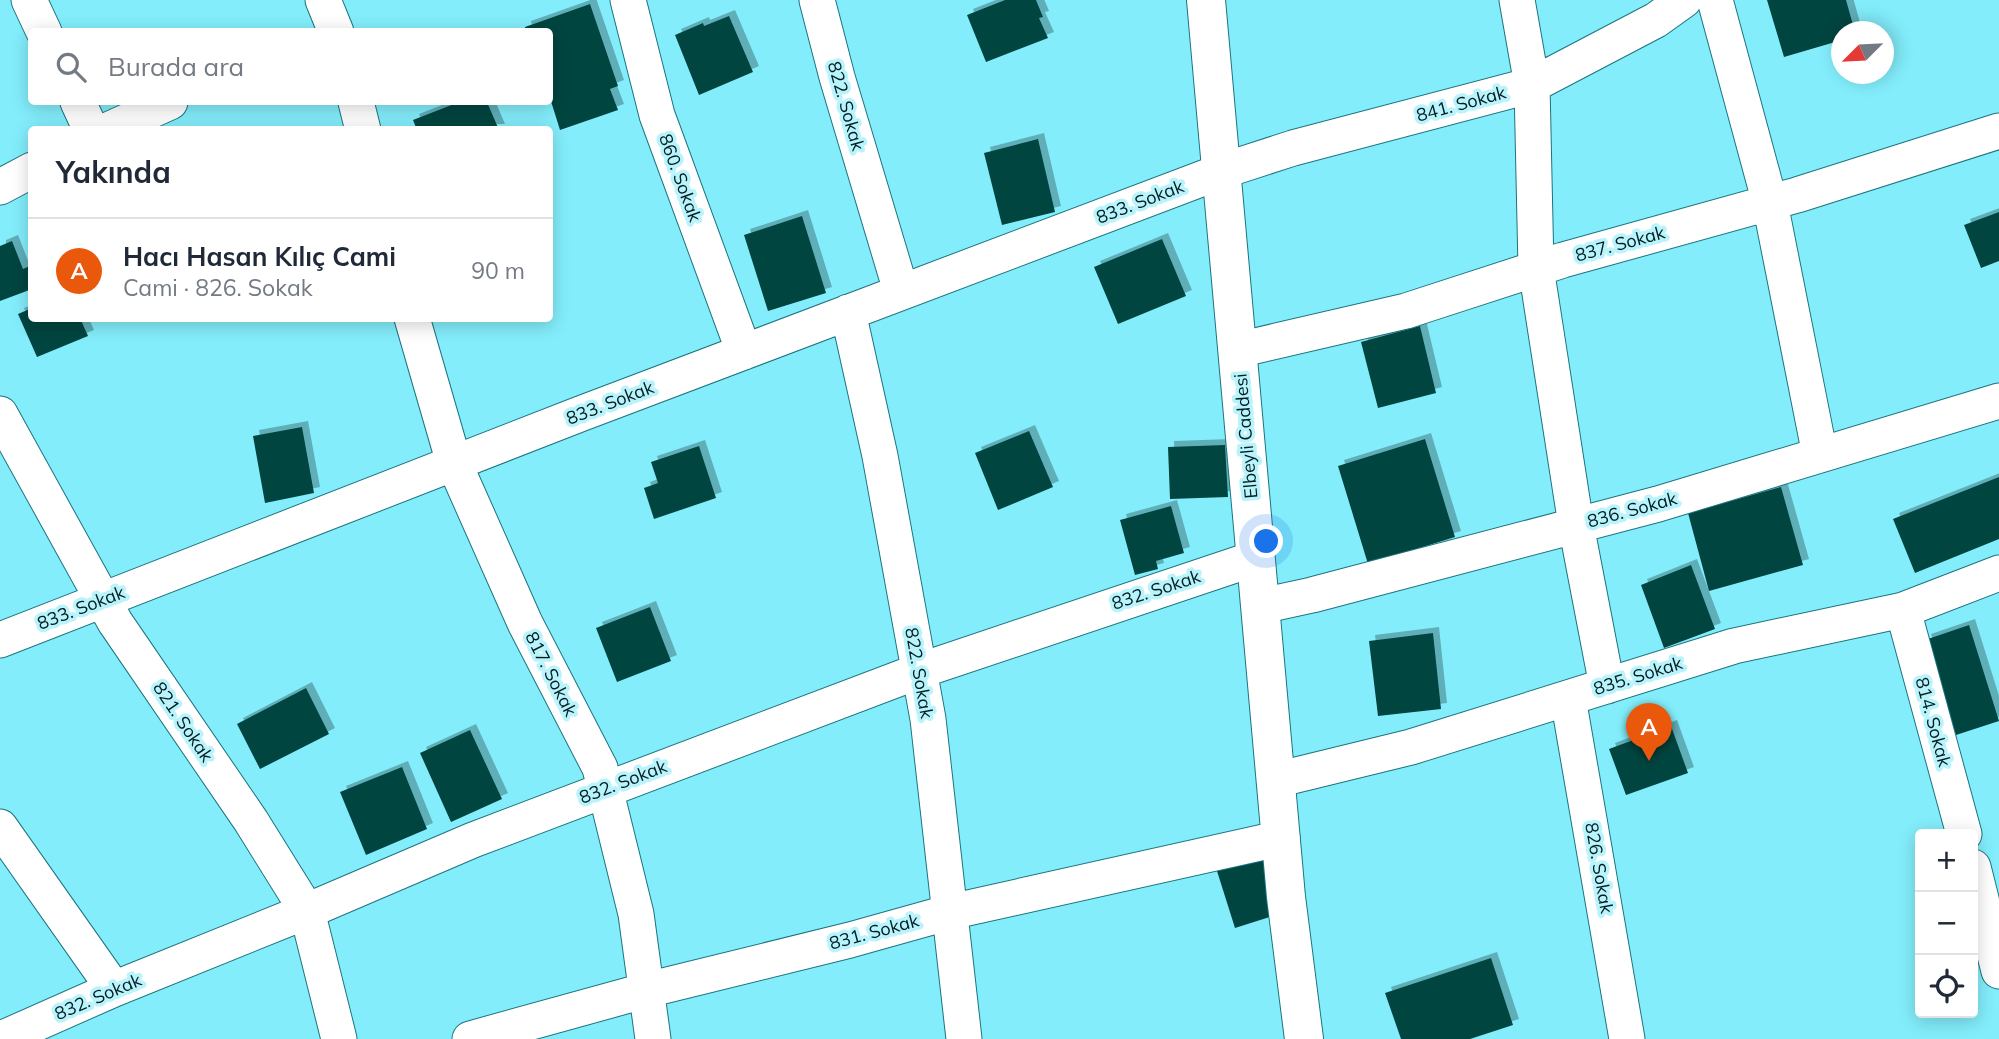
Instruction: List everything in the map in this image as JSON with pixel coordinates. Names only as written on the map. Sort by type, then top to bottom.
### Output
[{"type":"street","points":[[29,0],[42,28]]},
{"type":"street","name":"860. Sokak","points":[[628,0],[657,115],[744,352]]},
{"type":"street","name":"822. Sokak","points":[[817,0],[837,77],[901,291]]},
{"type":"street","name":"Elbeyli Caddesi","points":[[1206,0],[1276,780],[1304,1039]]},
{"type":"street","points":[[1517,0],[1532,85],[1536,268],[1576,525],[1607,686]]},
{"type":"street","name":"841. Sokak","points":[[1222,171],[1293,148],[1532,85],[1656,20],[1684,0]]},
{"type":"street","points":[[1715,0],[1770,203],[1820,455]]},
{"type":"street","points":[[79,105],[89,126]]},
{"type":"street","points":[[117,126],[163,105]]},
{"type":"street","points":[[357,105],[362,126]]},
{"type":"street","name":"837. Sokak","points":[[1238,350],[1406,311],[1536,268],[1770,203],[1999,131]]},
{"type":"street","name":"833. Sokak","points":[[0,640],[901,291],[1222,171]]},
{"type":"street","points":[[0,187],[28,172]]},
{"type":"street","name":"822. Sokak","points":[[848,312],[880,456],[928,719],[964,1039]]},
{"type":"street","name":"817. Sokak","points":[[413,322],[454,463],[525,623],[600,768],[636,915],[653,1039]]},
{"type":"street","name":"836. Sokak","points":[[1261,606],[1326,592],[1658,504],[1999,401]]},
{"type":"street","name":"821. Sokak","points":[[0,414],[102,600],[251,821],[307,911],[340,1039]]},
{"type":"street","name":"832. Sokak","points":[[1,1039],[114,989],[473,840],[605,789],[919,671],[1256,558]]},
{"type":"street","name":"835. Sokak","points":[[1276,780],[1411,747],[1734,646],[1903,610],[1999,573]]},
{"type":"street","name":"814. Sokak","points":[[1903,610],[1963,829]]},
{"type":"street","name":"826. Sokak","points":[[1568,698],[1627,1039]]},
{"type":"street","points":[[0,827],[114,989]]},
{"type":"street","name":"831. Sokak","points":[[470,1039],[950,912],[1282,838]]},
{"type":"street","points":[[1978,887],[1999,971]]},
{"type":"building","points":[[1005,0],[1036,0],[1043,17],[1039,18],[1048,38],[986,62],[967,15]]},
{"type":"building","points":[[1767,0],[1846,0],[1852,21],[1831,21],[1831,43],[1784,57]]},
{"type":"building","points":[[590,4],[618,86],[610,89],[618,110],[560,130],[552,105],[553,28],[525,27]]},
{"type":"building","points":[[729,16],[753,72],[699,95],[675,35]]},
{"type":"building","points":[[451,105],[488,105],[497,126],[415,126],[413,120]]},
{"type":"building","points":[[1038,139],[1055,212],[1002,225],[984,153]]},
{"type":"building","points":[[1999,212],[1999,261],[1981,268],[1964,225]]},
{"type":"building","points":[[802,216],[826,293],[768,311],[744,235]]},
{"type":"building","points":[[1162,239],[1186,296],[1118,324],[1094,267]]},
{"type":"building","points":[[12,241],[23,269],[28,267],[28,290],[0,301],[0,246]]},
{"type":"building","points":[[28,310],[28,322],[82,322],[88,336],[37,357],[18,314]]},
{"type":"building","points":[[1420,326],[1436,393],[1378,408],[1361,342]]},
{"type":"building","points":[[302,427],[314,493],[265,503],[253,436]]},
{"type":"building","points":[[1029,431],[1053,487],[998,510],[975,453]]},
{"type":"building","points":[[1425,439],[1455,537],[1368,564],[1338,466]]},
{"type":"building","points":[[1225,445],[1228,497],[1170,499],[1168,447]]},
{"type":"building","points":[[699,446],[716,498],[654,519],[644,488],[658,483],[651,462]]},
{"type":"building","points":[[1999,477],[1999,539],[1915,573],[1893,519]]},
{"type":"building","points":[[1781,487],[1803,565],[1709,591],[1688,513]]},
{"type":"building","points":[[1171,506],[1184,553],[1156,561],[1158,569],[1135,575],[1120,520]]},
{"type":"building","points":[[1691,565],[1715,629],[1664,648],[1641,585]]},
{"type":"building","points":[[650,607],[671,661],[617,682],[596,628]]},
{"type":"building","points":[[1969,625],[1999,721],[1956,735],[1925,640]]},
{"type":"building","points":[[1433,633],[1441,709],[1378,716],[1369,641]]},
{"type":"building","points":[[306,688],[329,734],[260,769],[237,724]]},
{"type":"building","points":[[1671,726],[1688,773],[1626,795],[1609,749]]},
{"type":"building","points":[[470,730],[502,799],[451,822],[420,753]]},
{"type":"building","points":[[402,767],[427,829],[366,855],[340,792]]},
{"type":"building","points":[[1267,855],[1285,912],[1235,928],[1217,871]]},
{"type":"building","points":[[1491,958],[1513,1025],[1470,1039],[1401,1039],[1385,993]]},
{"type":"place","name":"Hacı Hasan Kılıç Cami","points":[[1649,761]]}]
